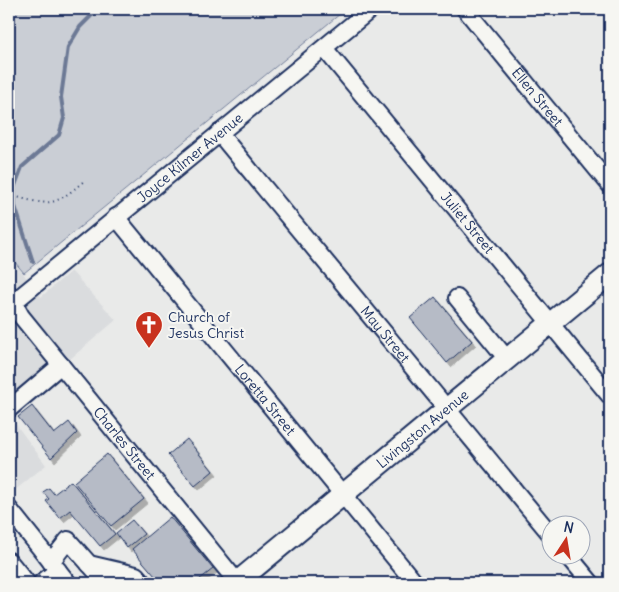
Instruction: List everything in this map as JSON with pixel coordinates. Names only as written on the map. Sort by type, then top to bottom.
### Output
[{"type":"main road","name":"Livingston Avenue","points":[[236,582],[610,274]]},
{"type":"street","name":"Joyce Kilmer Avenue","points":[[10,300],[116,217],[371,9]]},
{"type":"street","name":"Ellen Street","points":[[465,9],[610,185]]},
{"type":"street","name":"Juliet Street","points":[[324,48],[610,396]]},
{"type":"street","name":"May Street","points":[[219,132],[542,524]]},
{"type":"street","name":"Loretta Street","points":[[116,217],[415,583]]},
{"type":"street","points":[[457,298],[507,359]]},
{"type":"street","name":"Charles Street","points":[[10,300],[236,582]]},
{"type":"street","points":[[9,409],[61,365]]},
{"type":"street","points":[[9,509],[59,572]]},
{"type":"street","points":[[41,583],[59,572],[68,540],[106,583]]},
{"type":"street","points":[[9,561],[27,583]]},
{"type":"street","points":[[89,564],[138,580],[146,576],[153,583]]},
{"type":"street","points":[[575,564],[591,583]]},
{"type":"path","points":[[337,9],[342,13]]},
{"type":"path","points":[[9,195],[40,203],[58,201],[85,180]]},
{"type":"shaded area","points":[[9,9],[346,9],[24,273],[9,255]]},
{"type":"shaded area","points":[[9,255],[41,297],[71,271],[116,320],[9,411]]},
{"type":"shaded area","points":[[9,415],[46,465],[9,495]]},
{"type":"building","points":[[435,297],[472,341],[447,363],[410,318]]},
{"type":"building","points":[[32,406],[54,434],[69,422],[77,433],[51,458],[18,417]]},
{"type":"building","points":[[187,439],[213,471],[195,486],[168,455]]},
{"type":"building","points":[[107,454],[144,499],[111,526],[74,482]]},
{"type":"building","points":[[71,481],[115,534],[100,546],[70,510],[60,518],[46,501],[49,499],[43,492],[49,488],[54,494]]},
{"type":"building","points":[[170,517],[213,569],[195,583],[161,583],[132,549]]},
{"type":"building","points":[[132,520],[144,534],[127,548],[116,533]]},
{"type":"waterway","points":[[33,262],[15,206],[14,188],[22,167],[59,135],[64,118],[61,97],[68,47],[80,27],[98,9]]},
{"type":"place","name":"Church of Jesus Christ","points":[[149,349]]}]
